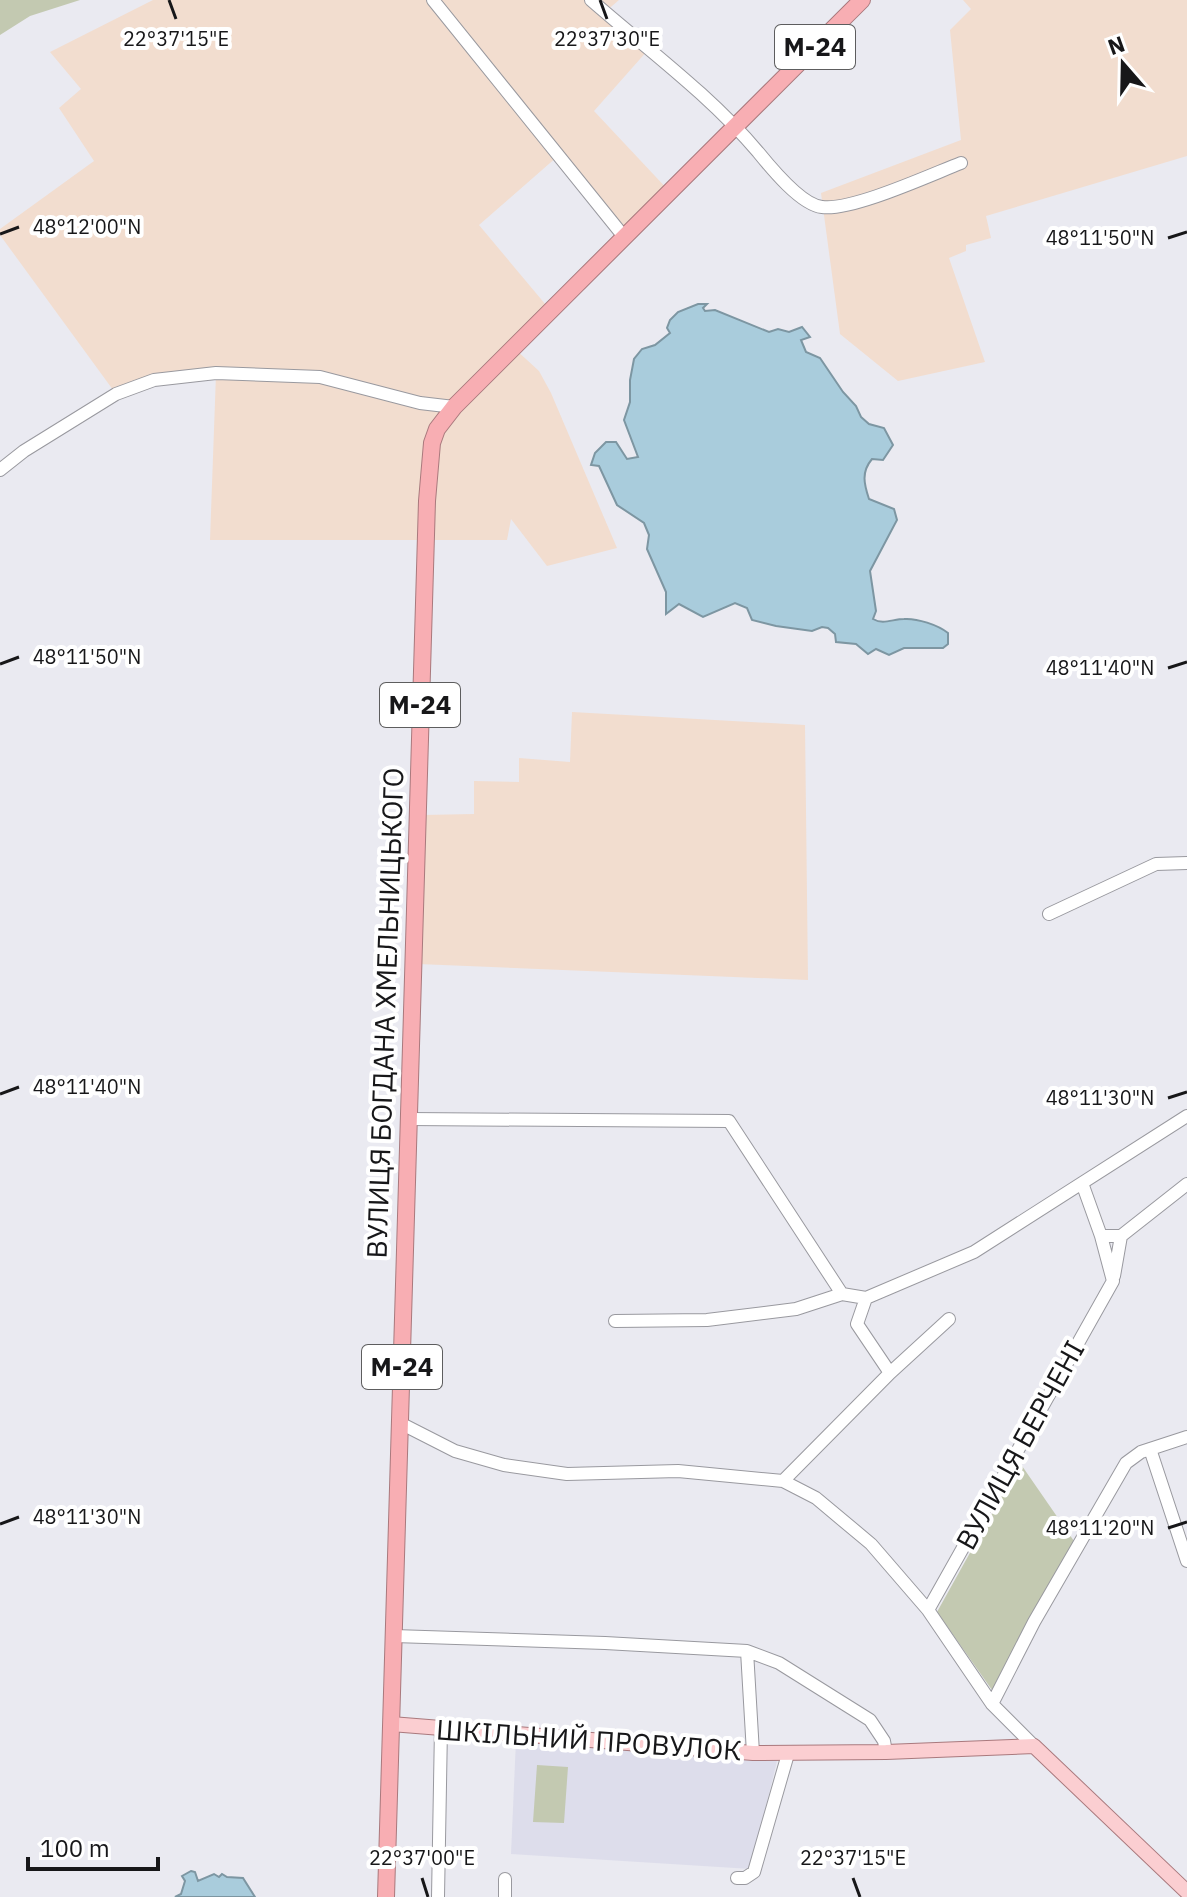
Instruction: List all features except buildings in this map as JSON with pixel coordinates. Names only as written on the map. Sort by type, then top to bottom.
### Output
[{"type":"highway","name":"ВУЛИЦЯ БОГДАНА ХМЕЛЬНИЦЬКОГО","points":[[391,1724],[429,459],[437,429],[454,407],[862,0]]},
{"type":"highway","name":"М-24","points":[[386,1897],[391,1724]]},
{"type":"main road","name":"ШКІЛЬНИЙ ПРОВУЛОК","points":[[391,1724],[753,1753],[1034,1746]]},
{"type":"main road","points":[[1034,1746],[1187,1892]]},
{"type":"street","points":[[433,0],[625,238]]},
{"type":"street","points":[[591,0],[736,126],[775,173],[800,196],[820,208],[860,202],[961,163]]},
{"type":"street","points":[[0,470],[24,451],[116,394],[154,380],[198,375],[320,377],[420,403],[454,407]]},
{"type":"street","points":[[1049,914],[1156,864],[1187,863]]},
{"type":"street","points":[[615,1321],[707,1320],[796,1309],[842,1294],[866,1298],[974,1252],[1187,1116]]},
{"type":"street","points":[[408,1119],[729,1121],[842,1294]]},
{"type":"street","points":[[1082,1183],[1113,1281]]},
{"type":"street","points":[[1101,1236],[1121,1236],[1187,1184]]},
{"type":"street","name":"ВУЛИЦЯ БЕРЧЕНІ","points":[[928,1610],[1113,1281],[1121,1236]]},
{"type":"street","points":[[866,1298],[857,1324],[890,1373]]},
{"type":"street","points":[[783,1481],[890,1373],[949,1319]]},
{"type":"street","points":[[400,1423],[455,1451],[504,1465],[567,1474],[678,1471],[783,1481],[816,1498],[871,1544],[928,1610],[992,1704],[1034,1746]]},
{"type":"street","points":[[992,1704],[1034,1622],[1126,1463],[1150,1449],[1187,1437]]},
{"type":"street","points":[[1150,1449],[1187,1561]]},
{"type":"street","points":[[394,1636],[747,1651],[779,1663],[870,1720],[884,1741],[886,1752]]},
{"type":"street","points":[[747,1651],[753,1753]]},
{"type":"street","points":[[438,1897],[441,1728]]},
{"type":"street","name":"ШКІЛЬНИЙ ПРОВУЛОК","points":[[737,1878],[745,1878],[754,1872],[788,1754]]},
{"type":"street","points":[[505,1879],[505,1897]]},
{"type":"shaded area","points":[[153,0],[619,0],[605,12],[648,50],[594,111],[670,192],[625,238],[558,156],[479,225],[551,311],[514,348],[539,371],[551,393],[617,548],[547,566],[511,519],[507,540],[210,540],[216,374],[198,375],[116,394],[0,235],[0,229],[94,161],[59,108],[81,89],[50,52]]},
{"type":"shaded area","points":[[963,0],[1187,0],[1187,156],[986,216],[991,238],[966,245],[966,251],[949,258],[985,362],[898,381],[840,334],[821,193],[961,140],[950,30],[971,9]]},
{"type":"shaded area","points":[[572,712],[805,725],[808,980],[418,964],[422,815],[474,814],[474,781],[519,782],[519,758],[570,762]]},
{"type":"shaded area","points":[[516,1740],[777,1761],[751,1869],[511,1854]]},
{"type":"green space","points":[[0,0],[80,0],[30,16],[0,35]]},
{"type":"green space","points":[[1020,1463],[1076,1544],[992,1690],[937,1612]]},
{"type":"green space","points":[[537,1765],[568,1767],[564,1823],[533,1822]]},
{"type":"water","points":[[707,304],[703,308],[705,311],[715,310],[769,332],[778,329],[789,332],[802,327],[810,337],[801,340],[806,352],[820,358],[861,417],[869,424],[884,428],[893,445],[883,460],[872,459],[866,469],[865,483],[869,499],[894,509],[897,520],[870,571],[876,611],[873,619],[884,622],[909,619],[933,625],[948,633],[948,644],[943,648],[904,648],[889,655],[876,649],[868,654],[856,644],[836,642],[835,634],[828,628],[812,631],[752,620],[747,608],[735,603],[703,617],[679,604],[666,614],[666,592],[647,549],[649,535],[644,523],[617,505],[599,466],[591,465],[595,453],[606,442],[616,442],[627,459],[638,457],[624,420],[630,402],[634,359],[642,349],[655,345],[670,333],[667,328],[670,320],[678,312]]},
{"type":"water","points":[[195,1872],[198,1881],[214,1874],[243,1878],[255,1897],[175,1897],[181,1894],[185,1881],[182,1876]]}]
